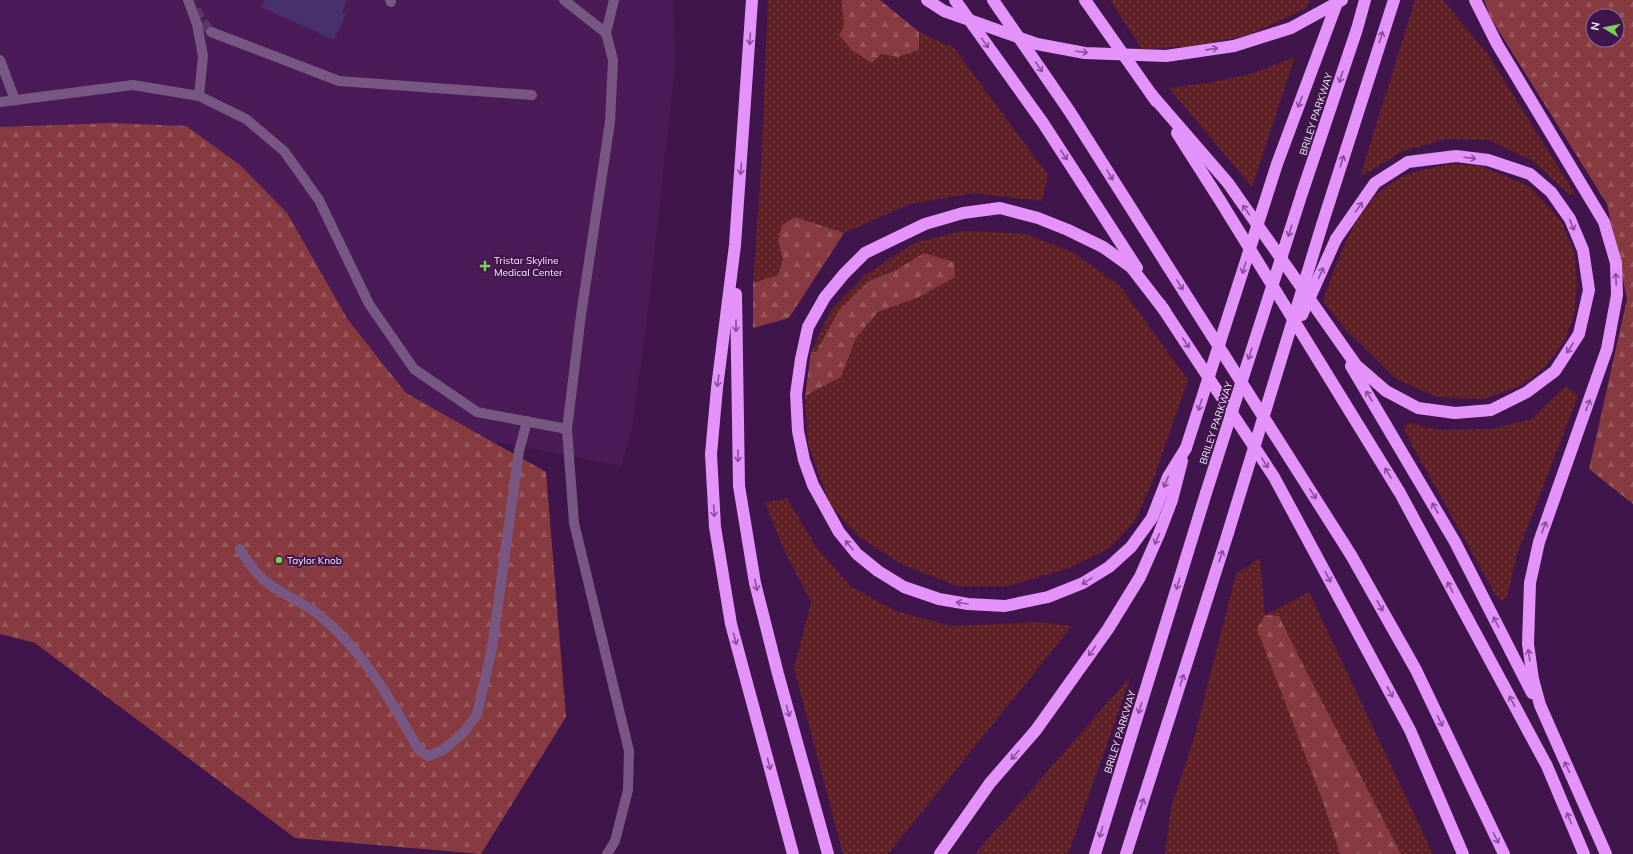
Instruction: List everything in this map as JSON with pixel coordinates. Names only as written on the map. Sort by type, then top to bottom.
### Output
[{"type":"highway","points":[[752,0],[735,245],[717,388],[711,454],[715,527],[731,624],[793,854]]},
{"type":"highway","points":[[927,0],[944,11],[1037,44],[1085,53],[1166,56],[1234,46],[1291,28],[1342,0]]},
{"type":"highway","points":[[954,0],[1043,123],[1274,477],[1410,730],[1463,854]]},
{"type":"highway","points":[[993,0],[1070,112],[1351,555],[1416,670],[1504,854]]},
{"type":"highway","points":[[1085,0],[1151,94],[1221,202],[1400,493],[1547,766],[1584,854]]},
{"type":"highway","points":[[940,854],[990,783],[1036,730],[1108,629],[1140,577],[1172,500],[1186,448],[1277,164],[1338,0]]},
{"type":"highway","name":"BRILEY PARKWAY","points":[[1095,854],[1206,493],[1302,193],[1357,29],[1365,0]]},
{"type":"highway","points":[[1126,854],[1282,360],[1322,225],[1394,0]]},
{"type":"highway","points":[[1475,0],[1497,44],[1604,222],[1616,263],[1617,295],[1607,349],[1539,542],[1530,583],[1528,644],[1533,679],[1545,720]]},
{"type":"highway","points":[[1151,94],[1228,183],[1324,322],[1356,365],[1386,391],[1418,408],[1455,413],[1491,410],[1527,392],[1555,371],[1579,334],[1589,290],[1583,250],[1570,219],[1551,192],[1530,174],[1488,160],[1456,156],[1408,162],[1375,183],[1336,239],[1282,360]]},
{"type":"highway","points":[[1165,310],[1131,267],[1103,247],[1068,230],[1038,218],[1000,208],[963,213],[925,224],[865,253],[844,274],[825,297],[808,327],[801,359],[796,394],[798,431],[804,460],[813,485],[839,532],[857,554],[878,571],[904,587],[939,599],[968,604],[1005,606],[1048,597],[1083,584],[1109,567],[1130,548],[1152,518],[1168,477],[1186,448]]},
{"type":"highway","points":[[735,245],[739,486],[757,590],[778,674],[828,854]]},
{"type":"highway","points":[[1324,322],[1455,542],[1545,720],[1606,854]]},
{"type":"lane","points":[[188,0],[197,24],[203,56],[199,96]]},
{"type":"lane","points":[[564,0],[606,34]]},
{"type":"lane","points":[[607,854],[615,841],[628,790],[629,751],[574,522],[567,429],[581,315],[610,122],[613,60],[606,34],[614,0]]},
{"type":"lane","points":[[211,32],[339,81],[532,95]]},
{"type":"lane","points":[[0,60],[15,100]]},
{"type":"lane","points":[[0,102],[133,85],[199,96],[246,118],[284,150],[319,200],[369,304],[414,369],[477,412],[567,429]]},
{"type":"lane","points":[[240,549],[248,563],[266,582],[325,619],[349,644],[380,683],[419,750],[428,756],[443,750],[463,733],[477,715],[484,690],[492,648],[519,451],[527,421]]},
{"type":"shaded area","name":"Tristar Skyline Medical Center","points":[[0,0],[673,0],[675,64],[645,335],[631,432],[621,466],[492,441],[406,393],[348,320],[110,123],[0,127]]},
{"type":"shaded area","points":[[768,0],[842,0],[844,26],[881,54],[898,57],[919,50],[919,32],[954,48],[1048,175],[1042,201],[974,193],[910,204],[844,233],[795,217],[778,241],[783,259],[778,275],[753,283],[761,169]]},
{"type":"shaded area","points":[[1110,0],[1310,0],[1307,8],[1249,35],[1195,46],[1142,49]]},
{"type":"shaded area","points":[[1415,0],[1443,0],[1489,56],[1575,194],[1569,194],[1533,161],[1489,140],[1447,139],[1403,151],[1360,177]]},
{"type":"shaded area","points":[[1295,57],[1252,187],[1169,88],[1207,83],[1251,74]]},
{"type":"shaded area","points":[[1451,164],[1481,166],[1529,186],[1561,221],[1574,251],[1577,283],[1574,316],[1564,342],[1544,368],[1520,386],[1484,399],[1437,397],[1396,379],[1345,329],[1323,301],[1348,236],[1366,207],[1378,194],[1391,183],[1405,176],[1420,170]]},
{"type":"shaded area","points":[[964,231],[1026,234],[1074,253],[1120,286],[1188,380],[1154,478],[1135,521],[1110,548],[1069,568],[1008,586],[957,586],[903,565],[859,537],[830,505],[808,444],[805,396],[841,377],[856,338],[878,312],[917,298],[924,253],[894,271],[869,281],[839,310],[816,353],[811,352],[831,310],[865,275],[916,242]]},
{"type":"shaded area","points":[[1566,386],[1578,396],[1517,554],[1507,597],[1502,601],[1496,596],[1407,436],[1404,427],[1410,423],[1439,430],[1493,429],[1531,419]]},
{"type":"shaded area","points":[[787,498],[816,547],[851,587],[896,611],[951,626],[1039,622],[1072,626],[888,854],[843,854],[794,668],[811,602],[785,552],[765,503]]},
{"type":"shaded area","points":[[1260,558],[1265,615],[1309,592],[1433,854],[1401,854],[1279,616],[1322,799],[1340,854],[1165,854],[1171,807],[1193,742],[1236,574]]},
{"type":"shaded area","points":[[1131,676],[1068,854],[975,854]]},
{"type":"green space","points":[[842,0],[880,0],[919,32],[919,50],[898,57],[881,54],[872,63],[853,51],[839,35],[844,26]]},
{"type":"green space","points":[[1484,0],[1633,0],[1633,504],[1589,469],[1627,299],[1607,204],[1490,17]]},
{"type":"green space","points":[[110,123],[186,126],[240,165],[287,213],[348,320],[406,393],[546,472],[566,717],[481,854],[295,838],[35,643],[0,634],[0,127]]},
{"type":"green space","points":[[795,217],[844,233],[789,318],[753,328],[753,283],[778,275],[783,259],[778,241],[782,225]]},
{"type":"green space","points":[[924,253],[954,262],[955,277],[917,298],[878,312],[856,338],[841,377],[805,396],[811,352],[816,352],[839,310],[869,281],[894,271]]},
{"type":"green space","points":[[1265,615],[1279,616],[1401,854],[1340,854],[1322,799],[1257,629]]},
{"type":"building","points":[[265,0],[347,0],[342,12],[346,14],[334,40],[261,7]]},
{"type":"tunnel","points":[[196,9],[201,20],[211,32]]},
{"type":"place","name":"Tristar Skyline Medical Center","points":[[485,266]]},
{"type":"place","name":"Taylor Knob","points":[[279,560]]}]
